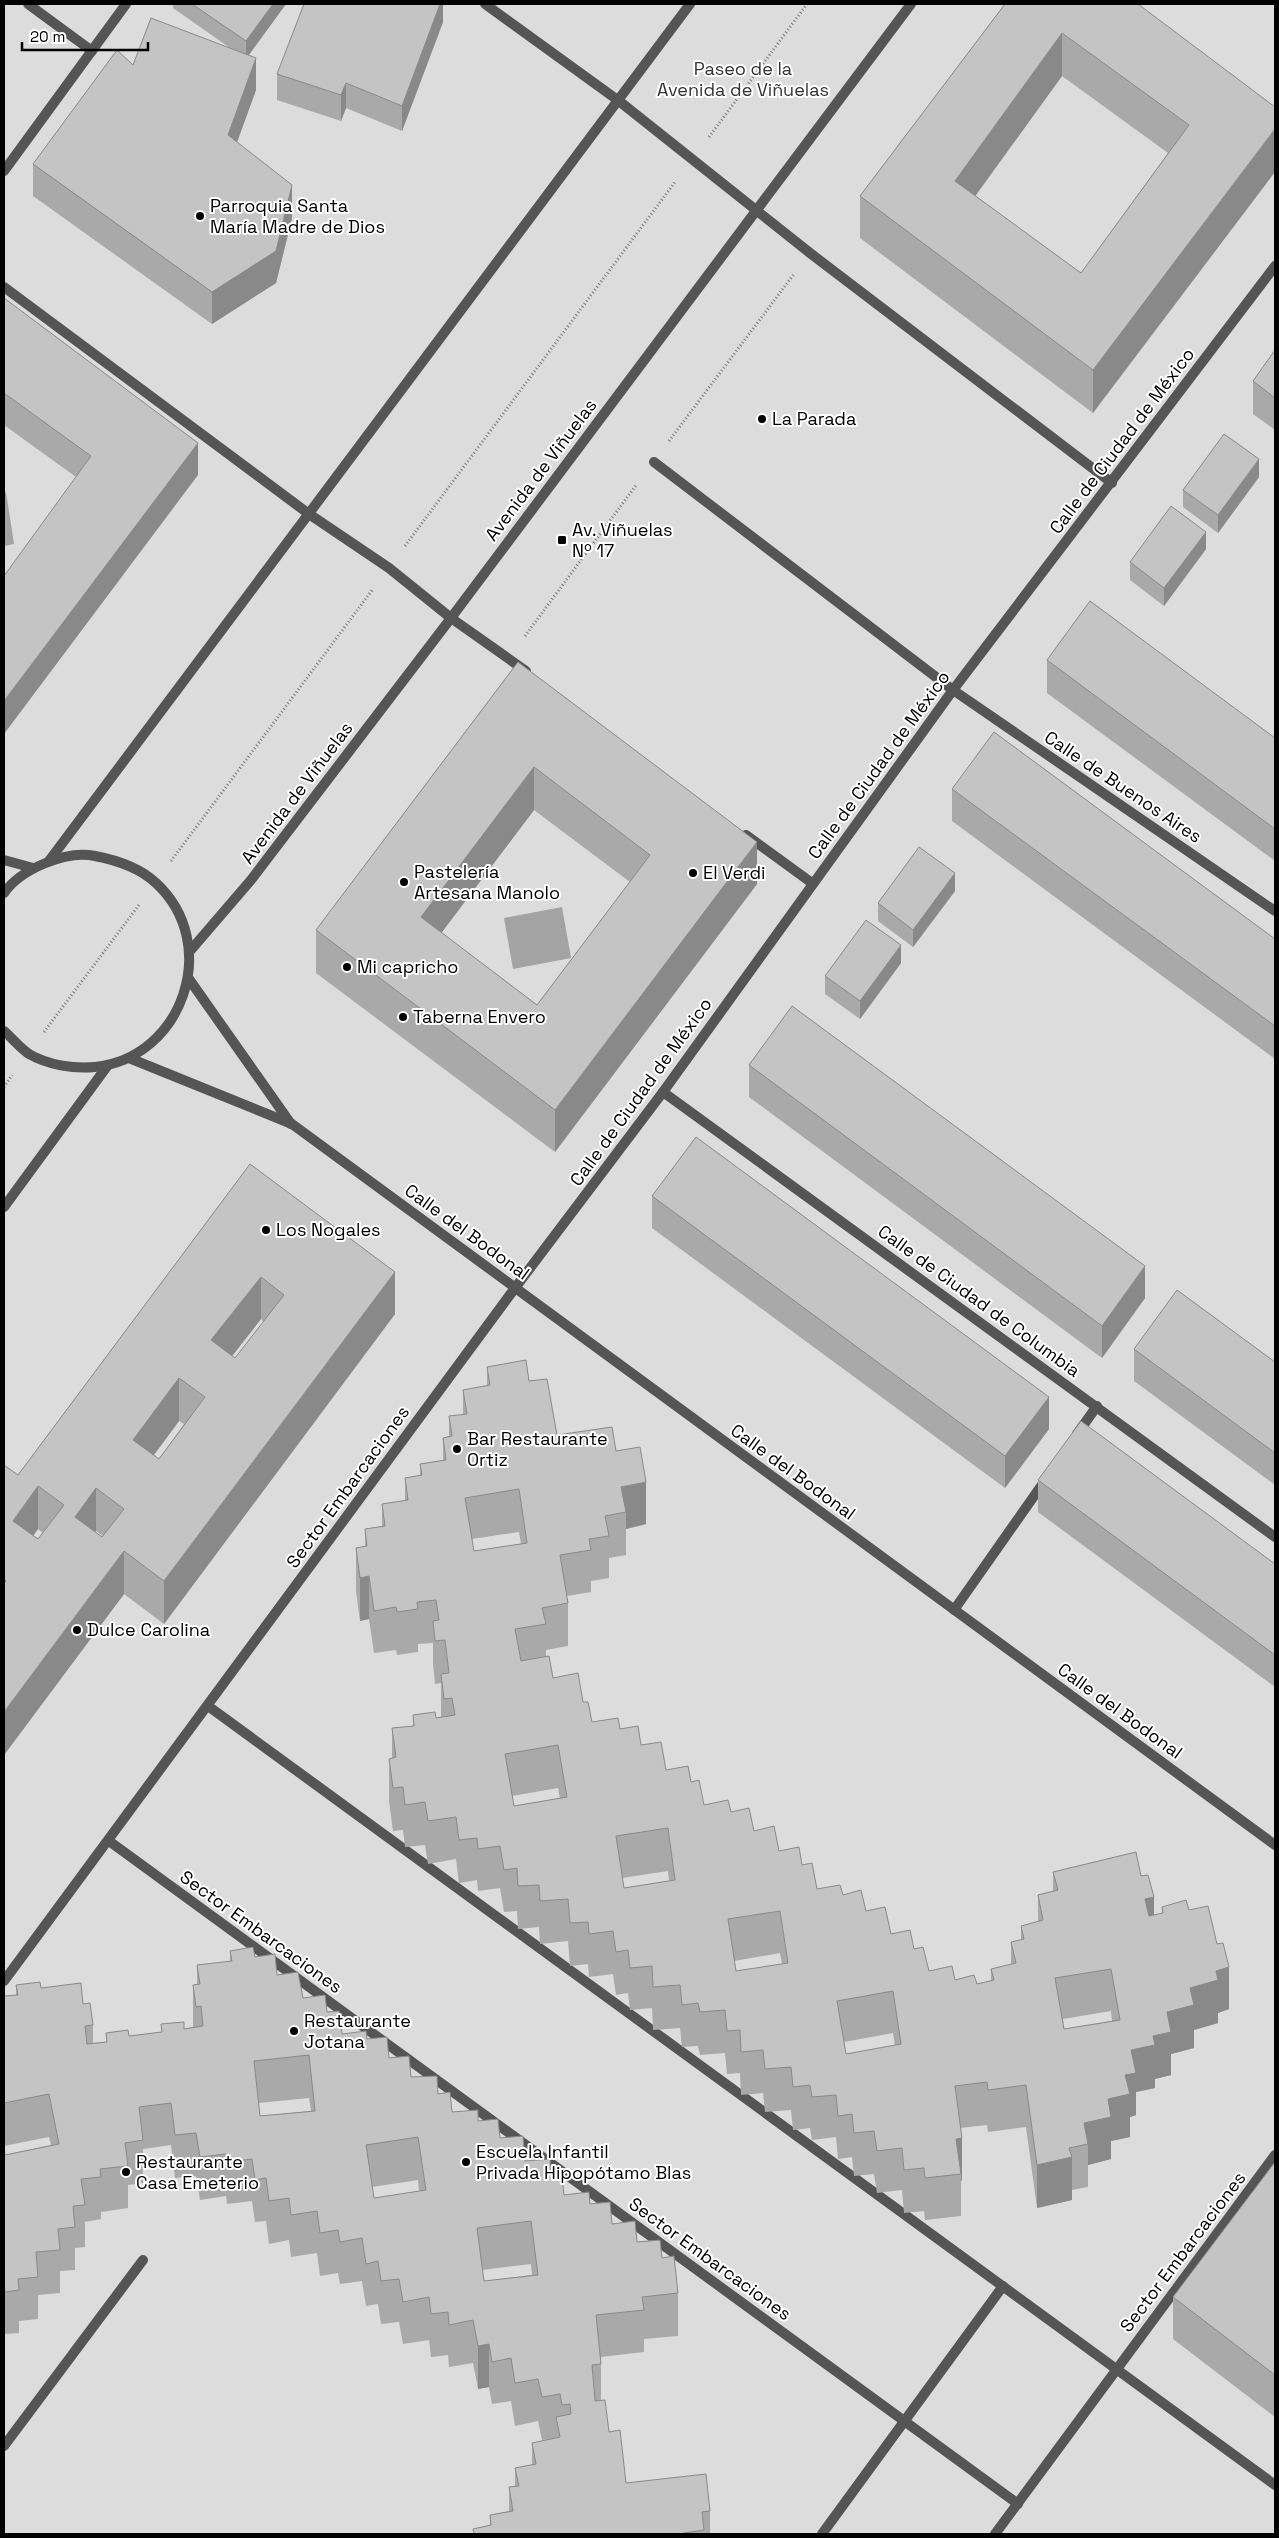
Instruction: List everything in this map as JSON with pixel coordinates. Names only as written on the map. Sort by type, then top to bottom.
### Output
[{"type":"street","points":[[28,4],[92,51]]},
{"type":"street","points":[[4,170],[126,4]]},
{"type":"street","points":[[485,4],[619,101],[757,211],[1112,483]]},
{"type":"street","points":[[49,861],[690,4]]},
{"type":"street","name":"Avenida de Viñuelas","points":[[190,951],[251,880],[451,618],[911,4]]},
{"type":"street","name":"Calle de Ciudad de México","points":[[515,1288],[663,1092],[953,690],[1275,266]]},
{"type":"street","points":[[4,287],[309,514],[389,568],[451,618],[532,676]]},
{"type":"street","name":"Calle de Buenos Aires","points":[[654,462],[953,690],[1275,911]]},
{"type":"street","points":[[740,830],[812,883]]},
{"type":"street","points":[[4,893],[33,868],[49,861],[86,854],[118,861],[156,882],[169,898],[183,923],[190,951],[189,979],[178,1011],[158,1038],[129,1058],[108,1065],[79,1068],[50,1063],[28,1054],[4,1031]]},
{"type":"street","points":[[4,860],[33,868]]},
{"type":"street","name":"Calle del Bodonal","points":[[189,979],[292,1124]]},
{"type":"street","name":"Calle del Bodonal","points":[[129,1058],[292,1124],[1275,1845]]},
{"type":"street","points":[[4,1206],[108,1065]]},
{"type":"street","name":"Calle de Ciudad de Columbia","points":[[663,1092],[1275,1537]]},
{"type":"street","name":"Sector Embarcaciones","points":[[4,1981],[515,1288]]},
{"type":"street","points":[[1068,1447],[1097,1406]]},
{"type":"street","points":[[954,1610],[1051,1471]]},
{"type":"street","points":[[208,1706],[1275,2485]]},
{"type":"street","name":"Sector Embarcaciones","points":[[109,1841],[1018,2504]]},
{"type":"street","name":"Sector Embarcaciones","points":[[995,2534],[1275,2155]]},
{"type":"street","points":[[4,2446],[144,2260]]},
{"type":"street","points":[[822,2534],[1003,2286]]},
{"type":"green space","name":"Paseo de la Avenida de Viñuelas","points":[[4,4],[1275,4],[1275,2534],[4,2534]]},
{"type":"shaded area","points":[[6,492],[14,544],[4,546],[4,493]]},
{"type":"shaded area","points":[[562,907],[571,958],[513,969],[504,918]]},
{"type":"building","points":[[192,4],[273,4],[246,41]]},
{"type":"building","points":[[304,4],[440,4],[402,106],[346,83],[341,95],[277,74]]},
{"type":"building","points":[[1005,4],[1138,4],[1275,107],[1275,129],[1093,370],[860,196]],"holes":[[[1062,33],[1189,125],[1081,273],[955,181]]]},
{"type":"building","points":[[151,18],[256,58],[228,135],[292,185],[276,251],[212,292],[33,164],[117,50],[133,65]]},
{"type":"building","points":[[4,298],[198,443],[4,701],[4,576],[91,456],[4,393]]},
{"type":"building","points":[[1275,350],[1275,398],[1253,381]]},
{"type":"building","points":[[1224,434],[1259,459],[1218,515],[1183,490]]},
{"type":"building","points":[[1171,506],[1206,532],[1164,588],[1130,562]]},
{"type":"building","points":[[1090,601],[1275,738],[1275,829],[1047,660]]},
{"type":"building","points":[[518,662],[757,842],[555,1110],[316,930]],"holes":[[[534,767],[650,855],[537,1005],[421,917]]]},
{"type":"building","points":[[994,732],[1275,939],[1275,1026],[952,789]]},
{"type":"building","points":[[919,847],[955,873],[913,930],[878,903]]},
{"type":"building","points":[[866,920],[901,945],[860,1001],[825,976]]},
{"type":"building","points":[[792,1006],[1145,1266],[1102,1326],[749,1065]]},
{"type":"building","points":[[696,1137],[1049,1397],[1005,1456],[652,1196]]},
{"type":"building","points":[[250,1164],[395,1272],[164,1581],[124,1551],[4,1712],[4,1583],[6,1581],[4,1579],[4,1465],[18,1475]],"holes":[[[261,1277],[284,1295],[235,1358],[211,1340]],[[179,1378],[205,1397],[159,1459],[133,1440]],[[38,1486],[64,1505],[38,1539],[13,1521]],[[96,1488],[124,1509],[102,1537],[75,1517]]]},
{"type":"building","points":[[1177,1290],[1275,1362],[1275,1453],[1134,1349]]},
{"type":"building","points":[[526,1360],[529,1381],[547,1379],[557,1435],[612,1427],[616,1451],[640,1447],[646,1482],[621,1487],[626,1512],[605,1516],[609,1536],[589,1539],[591,1550],[560,1555],[568,1603],[542,1608],[546,1624],[515,1629],[521,1661],[549,1656],[553,1678],[578,1673],[583,1702],[588,1702],[592,1722],[618,1718],[620,1729],[638,1726],[641,1745],[661,1742],[666,1770],[688,1766],[691,1782],[699,1780],[704,1805],[728,1800],[731,1812],[749,1808],[754,1831],[774,1826],[779,1851],[799,1847],[802,1865],[812,1863],[817,1889],[840,1885],[843,1895],[861,1890],[866,1911],[885,1907],[891,1934],[910,1930],[914,1949],[923,1947],[929,1971],[952,1966],[955,1980],[974,1975],[977,1984],[994,1980],[991,1969],[1016,1963],[1011,1942],[1024,1939],[1021,1926],[1043,1920],[1038,1895],[1058,1890],[1053,1872],[1136,1852],[1141,1876],[1148,1875],[1154,1897],[1145,1899],[1149,1916],[1163,1913],[1162,1907],[1186,1900],[1189,1910],[1208,1906],[1217,1944],[1223,1943],[1229,1967],[1216,1971],[1218,1980],[1190,1988],[1194,2005],[1167,2012],[1171,2032],[1153,2036],[1155,2045],[1131,2050],[1136,2073],[1125,2075],[1130,2094],[1108,2099],[1111,2117],[1084,2123],[1088,2144],[1069,2148],[1072,2157],[1037,2165],[1026,2085],[988,2090],[987,2082],[955,2086],[962,2138],[956,2139],[961,2174],[925,2178],[924,2168],[904,2170],[902,2148],[877,2151],[874,2131],[854,2133],[852,2114],[838,2116],[836,2095],[812,2097],[810,2085],[793,2087],[791,2067],[765,2069],[763,2050],[741,2052],[740,2030],[727,2031],[725,2010],[700,2012],[698,2003],[682,2005],[680,1985],[653,1987],[652,1966],[630,1968],[628,1950],[616,1952],[613,1931],[589,1934],[588,1922],[570,1923],[568,1899],[540,1901],[539,1885],[518,1886],[517,1868],[504,1870],[500,1846],[478,1849],[477,1838],[459,1840],[456,1817],[428,1821],[425,1802],[405,1805],[403,1787],[393,1788],[389,1759],[396,1757],[392,1728],[414,1726],[413,1715],[435,1712],[436,1718],[455,1715],[452,1698],[444,1699],[441,1674],[449,1673],[445,1640],[435,1641],[433,1621],[439,1620],[436,1600],[417,1602],[418,1609],[397,1612],[396,1607],[374,1611],[369,1576],[360,1578],[356,1548],[367,1546],[365,1529],[385,1526],[382,1504],[408,1500],[405,1478],[422,1475],[420,1464],[446,1460],[443,1438],[452,1436],[449,1416],[467,1414],[463,1390],[490,1385],[487,1367]],"holes":[[[519,1489],[527,1543],[474,1551],[465,1498]],[[558,1745],[567,1797],[514,1806],[505,1754]],[[668,1828],[675,1880],[624,1888],[616,1836]],[[780,1911],[788,1963],[736,1971],[728,1919]],[[1111,1969],[1120,2020],[1064,2029],[1055,1978]],[[893,1991],[901,2044],[846,2054],[837,2001]]]},
{"type":"building","points":[[1081,1421],[1275,1564],[1275,1655],[1038,1480]]},
{"type":"building","points":[[253,1947],[255,1957],[275,1954],[277,1975],[298,1972],[303,1998],[325,1995],[327,2012],[339,2011],[342,2034],[366,2031],[367,2039],[387,2037],[389,2058],[409,2056],[411,2077],[437,2076],[438,2094],[450,2092],[452,2112],[478,2110],[478,2121],[498,2119],[500,2138],[523,2136],[525,2161],[550,2159],[551,2176],[562,2176],[564,2195],[589,2192],[590,2204],[610,2202],[612,2224],[635,2221],[637,2242],[660,2240],[662,2258],[674,2256],[678,2293],[642,2297],[644,2310],[596,2315],[601,2364],[592,2365],[595,2401],[605,2400],[609,2432],[620,2430],[626,2483],[706,2474],[710,2511],[702,2512],[704,2530],[683,2534],[474,2534],[473,2529],[491,2525],[490,2515],[513,2511],[509,2487],[519,2486],[515,2468],[536,2464],[532,2443],[560,2437],[556,2417],[571,2414],[570,2404],[562,2405],[560,2394],[542,2397],[538,2379],[515,2383],[511,2358],[492,2362],[489,2344],[478,2346],[473,2320],[449,2325],[448,2312],[431,2314],[429,2297],[403,2302],[399,2279],[381,2281],[378,2261],[366,2264],[362,2238],[340,2242],[338,2230],[320,2233],[317,2211],[291,2215],[289,2198],[269,2201],[266,2178],[255,2180],[252,2159],[227,2162],[226,2154],[200,2157],[196,2133],[175,2135],[171,2103],[139,2107],[143,2140],[125,2143],[128,2166],[100,2169],[101,2177],[81,2179],[85,2205],[73,2206],[75,2227],[58,2229],[60,2250],[36,2252],[38,2277],[18,2279],[19,2290],[4,2292],[4,2147],[5,2155],[59,2144],[49,2094],[4,2103],[4,1996],[18,1995],[16,1985],[40,1982],[41,1988],[81,1983],[83,2004],[90,2003],[93,2025],[85,2026],[87,2044],[107,2042],[106,2033],[128,2030],[129,2036],[162,2032],[161,2024],[184,2022],[184,2029],[203,2026],[201,2006],[196,2007],[193,1985],[200,1984],[197,1965],[232,1961],[230,1951]],"holes":[[[309,2055],[315,2111],[260,2116],[254,2061]],[[418,2137],[426,2190],[374,2198],[366,2145]],[[531,2221],[538,2275],[484,2281],[477,2228]]]},
{"type":"building","points":[[1275,2162],[1275,2375],[1173,2297]]},
{"type":"place","name":"Parroquia Santa María Madre de Dios","points":[[200,216]]},
{"type":"place","name":"La Parada","points":[[762,419]]},
{"type":"place","name":"Av. Viñuelas Nº 17","points":[[562,540]]},
{"type":"place","name":"El Verdi","points":[[693,873]]},
{"type":"place","name":"Pastelería Artesana Manolo","points":[[404,882]]},
{"type":"place","name":"Mi capricho","points":[[347,967]]},
{"type":"place","name":"Taberna Envero","points":[[403,1017]]},
{"type":"place","name":"Los Nogales","points":[[266,1230]]},
{"type":"place","name":"Bar Restaurante Ortiz","points":[[457,1449]]},
{"type":"place","name":"Dulce Carolina","points":[[77,1630]]},
{"type":"place","name":"Restaurante Jotana","points":[[294,2031]]},
{"type":"place","name":"Escuela Infantil Privada Hipopótamo Blas","points":[[466,2162]]},
{"type":"place","name":"Restaurante Casa Emeterio","points":[[126,2172]]}]
